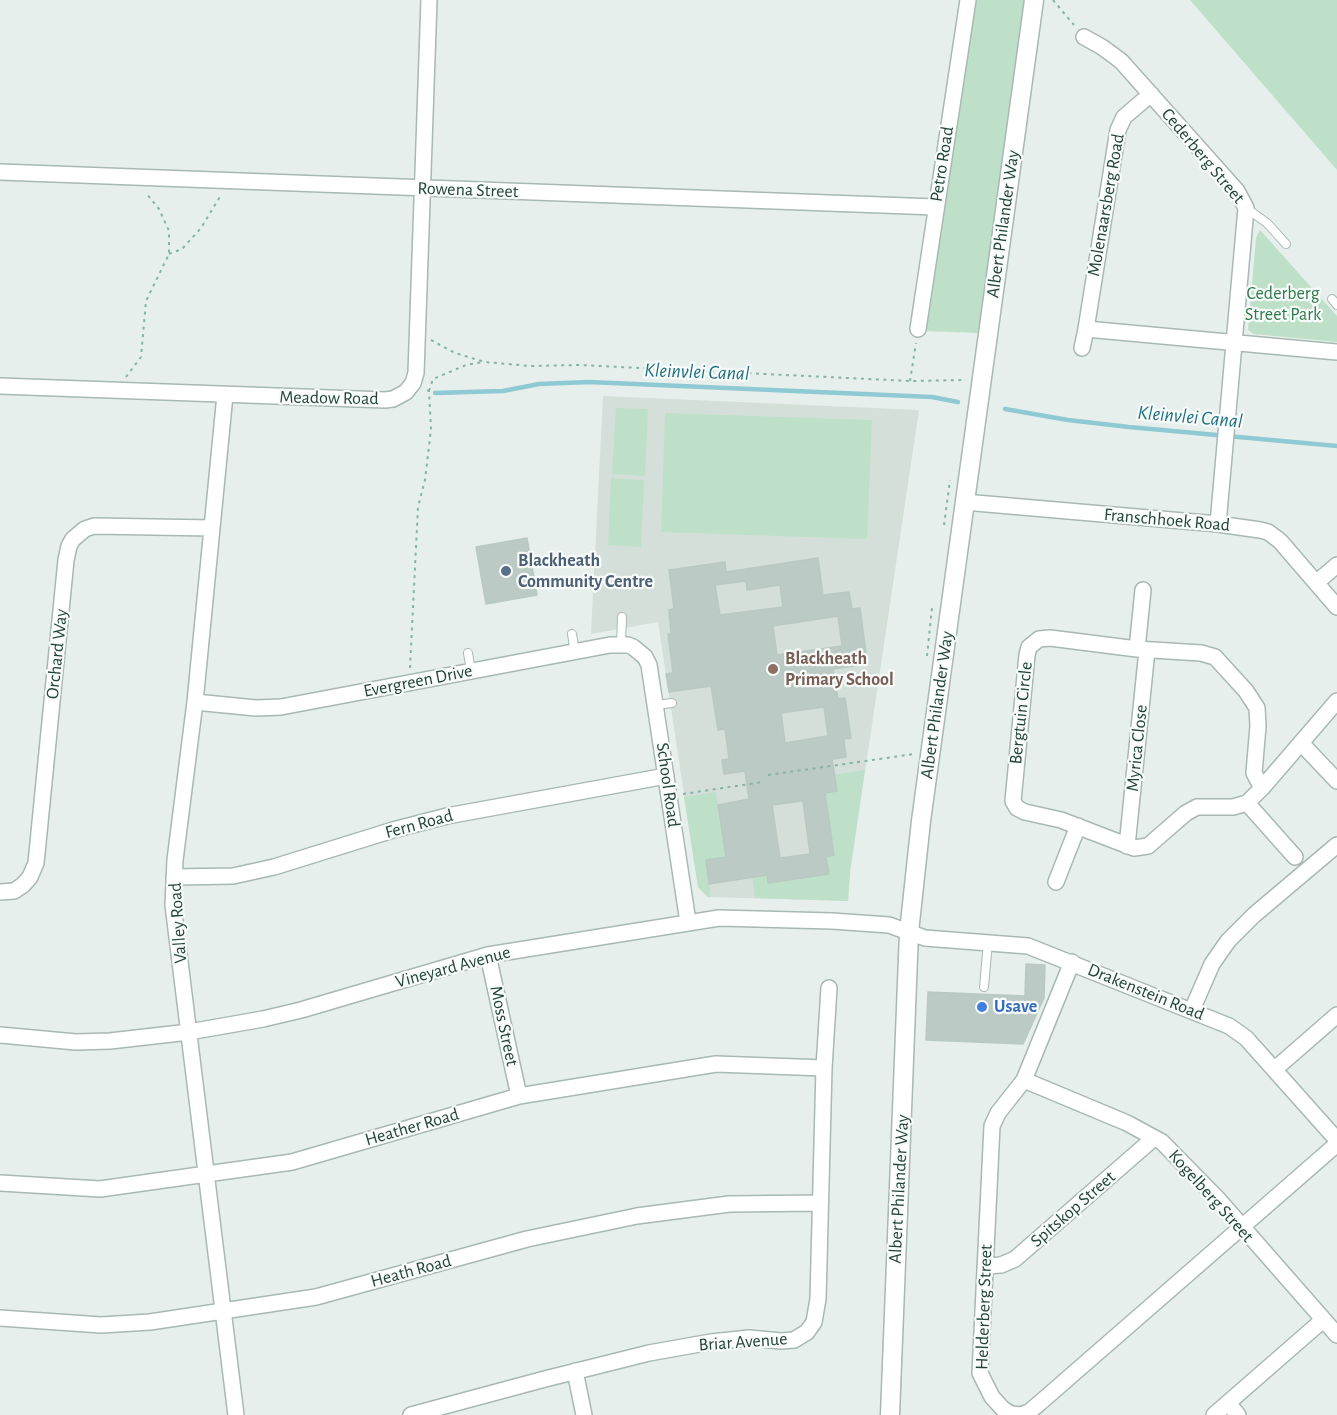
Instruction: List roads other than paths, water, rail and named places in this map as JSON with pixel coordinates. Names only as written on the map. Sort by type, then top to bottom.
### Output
[{"type":"street","points":[[422,189],[429,0]]},
{"type":"street","name":"Petro Road","points":[[918,328],[968,0]]},
{"type":"street","name":"Albert Philander Way","points":[[890,1415],[909,932],[921,821],[975,421],[974,386],[1034,0]]},
{"type":"street","name":"Cederberg Street","points":[[1084,38],[1102,46],[1121,61],[1237,191],[1246,208],[1218,524]]},
{"type":"street","name":"Molenaarsberg Road","points":[[1082,348],[1118,130],[1124,117],[1151,94]]},
{"type":"street","name":"Rowena Street","points":[[0,172],[935,207]]},
{"type":"street","name":"Meadow Road","points":[[0,386],[385,400],[400,396],[413,383],[416,373],[422,189]]},
{"type":"street","points":[[1086,329],[1337,352]]},
{"type":"street","name":"Valley Road","points":[[225,395],[195,702],[174,877],[173,905],[236,1415]]},
{"type":"street","name":"Franschhoek Road","points":[[964,502],[1218,524],[1268,532],[1317,582],[1337,607]]},
{"type":"street","name":"Orchard Way","points":[[0,892],[14,891],[22,885],[30,877],[36,863],[69,546],[77,534],[94,526],[212,528]]},
{"type":"street","points":[[1317,582],[1337,565]]},
{"type":"street","name":"Myrica Close","points":[[1127,846],[1142,649],[1143,590]]},
{"type":"street","name":"Bergtuin Circle","points":[[1127,846],[1055,818],[1025,812],[1017,808],[1013,801],[1028,650],[1032,643],[1039,639],[1209,654],[1219,659],[1257,708],[1258,726],[1254,773],[1262,788]]},
{"type":"street","name":"Evergreen Drive","points":[[195,702],[274,708],[621,644]]},
{"type":"street","name":"School Road","points":[[621,644],[640,651],[649,664],[688,922]]},
{"type":"street","points":[[1127,846],[1140,848],[1148,846],[1186,813],[1197,807],[1233,807],[1247,803],[1337,701]]},
{"type":"street","points":[[1301,743],[1337,781]]},
{"type":"street","name":"Fern Road","points":[[174,877],[233,876],[274,867],[393,830],[447,816],[666,776]]},
{"type":"street","points":[[1247,803],[1295,857]]},
{"type":"street","points":[[1056,882],[1078,826]]},
{"type":"street","points":[[1192,1010],[1212,964],[1228,941],[1254,915],[1337,845]]},
{"type":"street","name":"Vineyard Avenue","points":[[0,1035],[76,1042],[110,1041],[189,1032],[301,1010],[488,956],[719,918],[889,925],[909,932]]},
{"type":"street","name":"Drakenstein Road","points":[[909,932],[925,938],[1028,946],[1237,1030],[1275,1069],[1337,1142]]},
{"type":"street","name":"Moss Street","points":[[488,956],[519,1096]]},
{"type":"street","name":"Helderberg Street","points":[[1072,962],[1024,1080],[993,1122],[989,1148],[980,1373],[992,1397],[1003,1409],[1011,1414],[1021,1415],[1029,1412],[1337,1142]]},
{"type":"street","name":"Briar Avenue","points":[[411,1415],[430,1413],[575,1371],[650,1353],[749,1338],[794,1340],[807,1332],[814,1322],[818,1299],[824,1068],[829,988]]},
{"type":"street","points":[[1275,1069],[1337,1015]]},
{"type":"street","name":"Heather Road","points":[[0,1183],[100,1189],[292,1162],[519,1096],[716,1064],[824,1068]]},
{"type":"street","name":"Kogelberg Street","points":[[1024,1080],[1126,1123],[1162,1142],[1216,1198],[1337,1335]]},
{"type":"street","name":"Spitskop Street","points":[[985,1266],[1001,1265],[1015,1259],[1154,1138]]},
{"type":"street","name":"Heath Road","points":[[0,1318],[101,1325],[150,1322],[316,1297],[527,1239],[637,1216],[729,1204],[820,1203]]},
{"type":"street","points":[[1214,1415],[1323,1320]]},
{"type":"street","points":[[575,1371],[584,1415]]},
{"type":"street","points":[[1228,1403],[1238,1415]]},
{"type":"lane","points":[[1246,208],[1267,223],[1286,244]]},
{"type":"lane","points":[[621,644],[622,617]]},
{"type":"lane","points":[[572,634],[575,652]]},
{"type":"lane","points":[[468,653],[471,671]]},
{"type":"lane","points":[[656,705],[672,703]]},
{"type":"lane","points":[[984,987],[988,942]]},
{"type":"waterway","name":"Kleinvlei Canal","points":[[435,393],[503,391],[539,384],[589,382],[932,397],[958,402]]},
{"type":"waterway","name":"Kleinvlei Canal","points":[[1005,409],[1068,420],[1129,427],[1337,446]]},
{"type":"place","name":"Blackheath Community Centre","points":[[506,571]]},
{"type":"place","name":"Blackheath Primary School","points":[[773,669]]},
{"type":"place","name":"Usave","points":[[982,1007]]},
{"type":"park label","name":"Cederberg Street Park","points":[[1283,304]]}]
